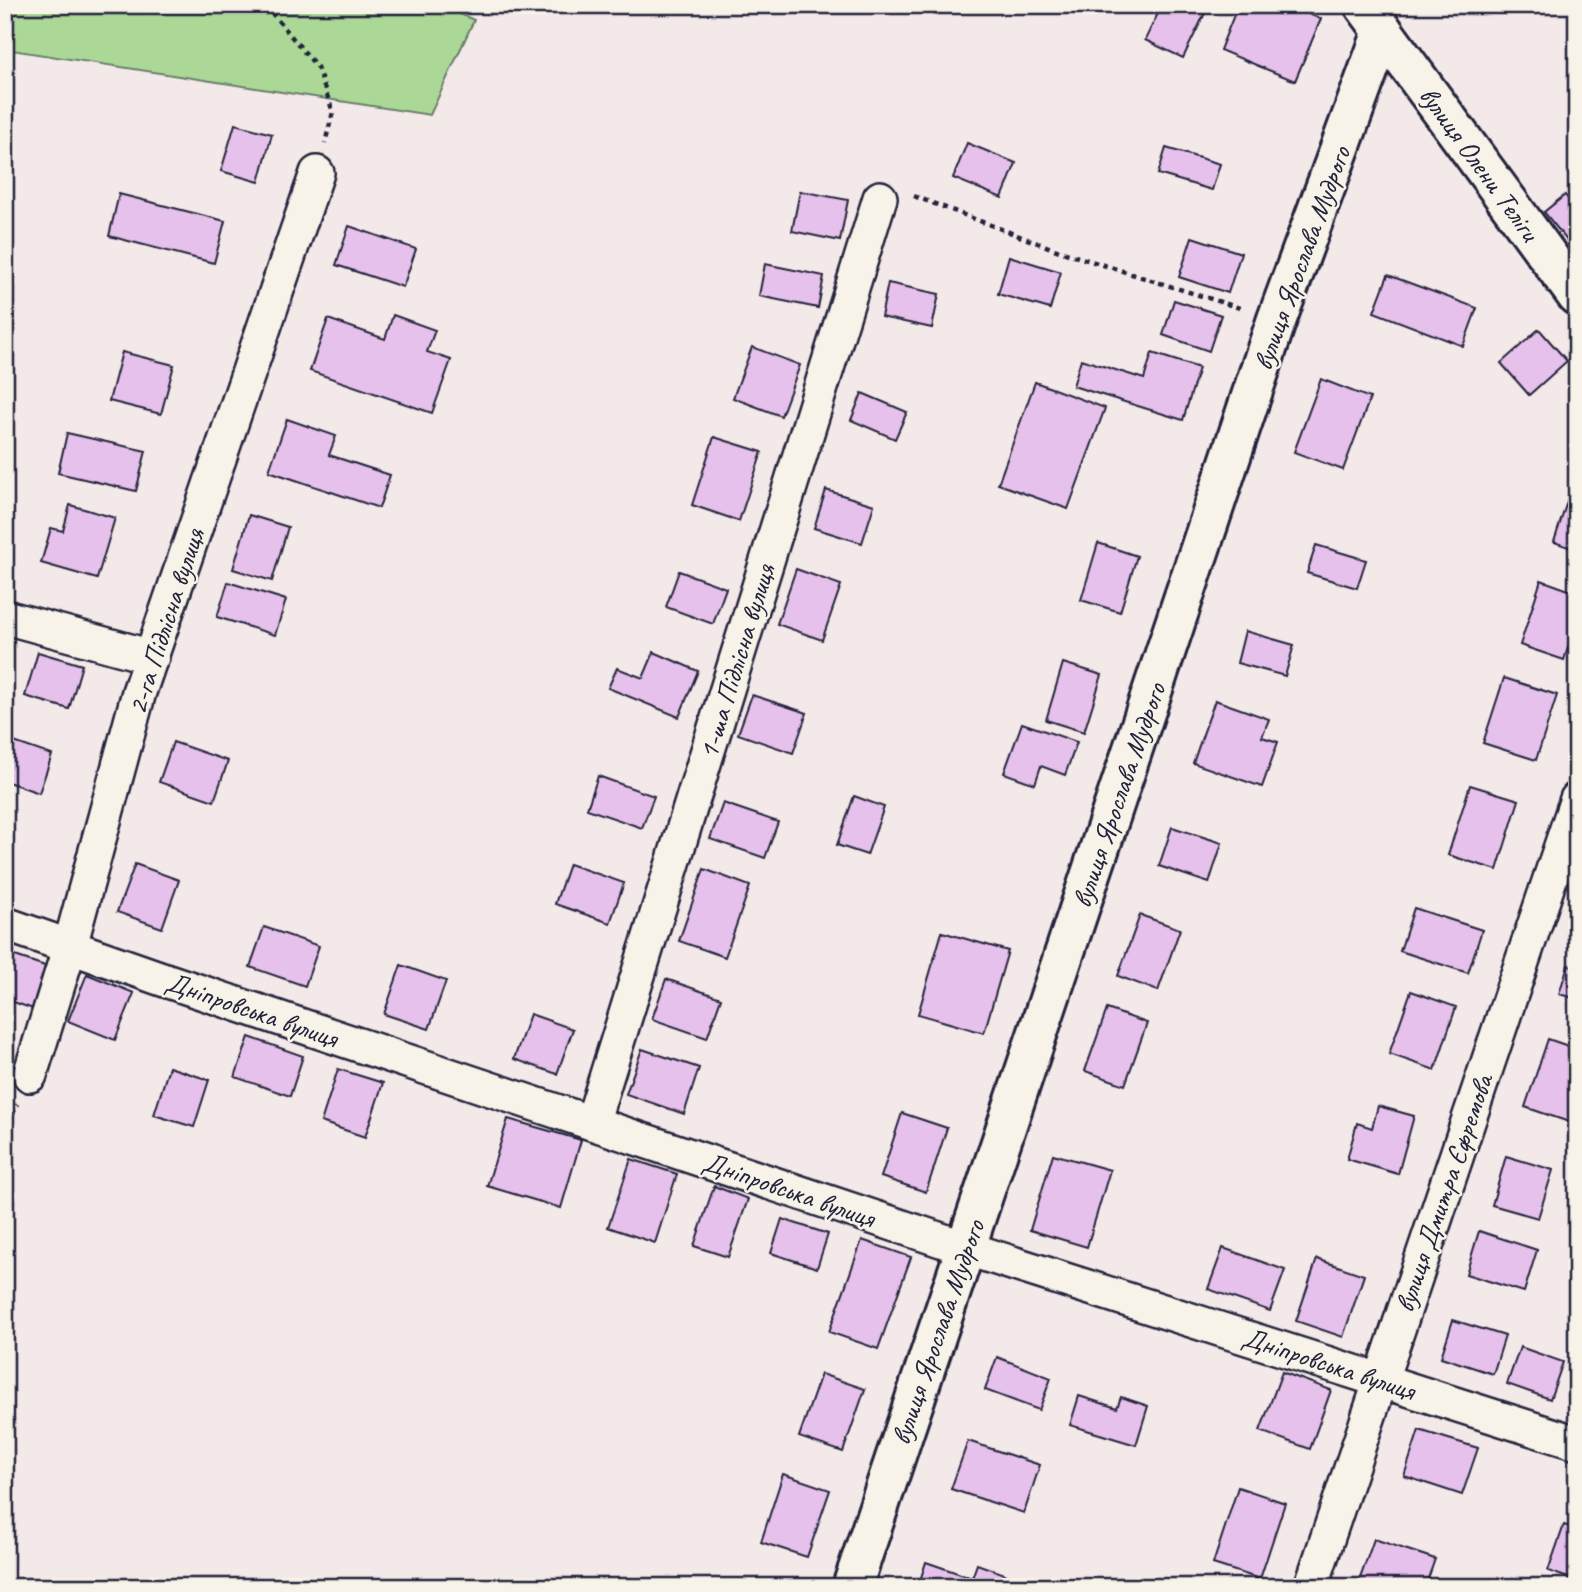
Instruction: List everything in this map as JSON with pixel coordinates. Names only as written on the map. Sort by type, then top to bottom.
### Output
[{"type":"street","name":"вулиця Олени Теліги","points":[[1379,14],[1577,296]]},
{"type":"street","name":"вулиця Ярослава Мудрого","points":[[852,1587],[1379,14]]},
{"type":"street","name":"2-га Підлісна вулиця","points":[[30,1075],[70,946],[139,692],[317,173]]},
{"type":"street","name":"1-ша Підлісна вулиця","points":[[592,1124],[880,198]]},
{"type":"street","points":[[5,617],[152,657]]},
{"type":"street","name":"вулиця Дмитра Єфремова","points":[[1311,1587],[1577,799]]},
{"type":"street","name":"Дніпровська вулиця","points":[[5,924],[164,980],[965,1248],[1577,1443]]},
{"type":"path","points":[[265,5],[317,67],[333,112],[317,173]]},
{"type":"path","points":[[880,198],[908,194],[1059,251],[1278,319]]},
{"type":"green space","points":[[5,5],[440,5],[474,20],[430,115],[5,49]]},
{"type":"building","points":[[1162,5],[1209,5],[1183,58],[1145,40]]},
{"type":"building","points":[[1238,5],[1287,5],[1321,19],[1295,81],[1220,50]]},
{"type":"building","points":[[235,124],[272,134],[259,182],[221,171]]},
{"type":"building","points":[[967,143],[1016,163],[1002,198],[953,178]]},
{"type":"building","points":[[1166,148],[1220,164],[1212,190],[1158,174]]},
{"type":"building","points":[[800,191],[848,200],[840,241],[792,231]]},
{"type":"building","points":[[119,194],[225,221],[214,263],[109,236]]},
{"type":"building","points":[[1565,195],[1577,210],[1577,253],[1544,212]]},
{"type":"building","points":[[349,226],[416,249],[403,287],[336,265]]},
{"type":"building","points":[[1192,237],[1241,253],[1228,293],[1179,277]]},
{"type":"building","points":[[1009,256],[1061,272],[1050,309],[998,294]]},
{"type":"building","points":[[765,264],[824,276],[818,308],[759,296]]},
{"type":"building","points":[[1388,275],[1477,308],[1463,346],[1374,312]]},
{"type":"building","points":[[888,283],[939,294],[932,328],[881,317]]},
{"type":"building","points":[[1174,300],[1221,315],[1209,351],[1163,335]]},
{"type":"building","points":[[393,315],[435,330],[427,352],[451,360],[432,413],[310,371],[328,319],[385,339]]},
{"type":"building","points":[[1539,329],[1567,361],[1529,395],[1501,363]]},
{"type":"building","points":[[752,347],[800,365],[781,416],[733,398]]},
{"type":"building","points":[[122,352],[174,365],[161,414],[109,401]]},
{"type":"building","points":[[1152,353],[1199,368],[1183,420],[1073,386],[1081,359],[1144,379]]},
{"type":"building","points":[[1321,379],[1370,398],[1343,470],[1294,452]]},
{"type":"building","points":[[1035,382],[1105,408],[1068,509],[998,484]]},
{"type":"building","points":[[862,393],[907,412],[895,439],[851,420]]},
{"type":"building","points":[[287,419],[336,436],[329,455],[390,475],[379,508],[269,471]]},
{"type":"building","points":[[67,433],[146,451],[136,491],[58,473]]},
{"type":"building","points":[[714,437],[762,452],[739,521],[692,505]]},
{"type":"building","points":[[1571,489],[1577,491],[1577,550],[1554,542]]},
{"type":"building","points":[[826,490],[874,505],[862,543],[814,528]]},
{"type":"building","points":[[70,505],[115,518],[97,579],[41,563],[51,528],[63,531]]},
{"type":"building","points":[[249,515],[288,527],[272,581],[233,569]]},
{"type":"building","points":[[1098,543],[1137,556],[1120,612],[1081,600]]},
{"type":"building","points":[[1316,545],[1366,560],[1357,588],[1307,573]]},
{"type":"building","points":[[796,569],[841,585],[822,640],[777,624]]},
{"type":"building","points":[[679,571],[726,588],[713,624],[666,607]]},
{"type":"building","points":[[1541,580],[1577,593],[1577,620],[1564,660],[1520,645]]},
{"type":"building","points":[[228,582],[286,600],[275,635],[217,617]]},
{"type":"building","points":[[1245,631],[1294,645],[1285,676],[1237,663]]},
{"type":"building","points":[[38,652],[82,665],[69,709],[25,696]]},
{"type":"building","points":[[654,652],[698,671],[679,717],[608,688],[617,668],[643,678]]},
{"type":"building","points":[[1063,663],[1102,675],[1084,732],[1046,720]]},
{"type":"building","points":[[1504,678],[1557,695],[1536,760],[1483,743]]},
{"type":"building","points":[[752,695],[807,713],[793,753],[738,734]]},
{"type":"building","points":[[1215,700],[1269,719],[1262,737],[1278,742],[1262,787],[1193,763]]},
{"type":"building","points":[[1022,723],[1077,742],[1065,775],[1041,766],[1035,784],[1004,773]]},
{"type":"building","points":[[8,740],[52,755],[39,793],[5,781],[5,748]]},
{"type":"building","points":[[173,742],[228,761],[214,801],[159,782]]},
{"type":"building","points":[[598,776],[654,796],[642,828],[587,809]]},
{"type":"building","points":[[1470,785],[1519,800],[1497,870],[1448,855]]},
{"type":"building","points":[[854,796],[884,807],[867,855],[837,845]]},
{"type":"building","points":[[723,803],[778,822],[765,858],[710,839]]},
{"type":"building","points":[[1172,827],[1222,843],[1209,883],[1159,866]]},
{"type":"building","points":[[135,864],[179,880],[162,928],[117,912]]},
{"type":"building","points":[[569,864],[624,883],[610,923],[555,904]]},
{"type":"building","points":[[704,869],[750,886],[725,957],[679,941]]},
{"type":"building","points":[[1414,908],[1482,930],[1468,973],[1400,951]]},
{"type":"building","points":[[1140,915],[1180,929],[1158,991],[1118,976]]},
{"type":"building","points":[[264,927],[319,946],[305,986],[250,967]]},
{"type":"building","points":[[942,932],[1008,951],[984,1033],[918,1014]]},
{"type":"building","points":[[6,953],[48,967],[33,1009],[5,999]]},
{"type":"building","points":[[401,965],[446,981],[429,1029],[384,1014]]},
{"type":"building","points":[[1568,965],[1577,968],[1577,999],[1559,994]]},
{"type":"building","points":[[87,974],[134,993],[115,1040],[68,1021]]},
{"type":"building","points":[[666,979],[721,998],[707,1038],[652,1019]]},
{"type":"building","points":[[1411,991],[1456,1007],[1435,1070],[1389,1054]]},
{"type":"building","points":[[1107,1009],[1147,1023],[1125,1085],[1085,1071]]},
{"type":"building","points":[[530,1014],[573,1029],[557,1074],[514,1059]]},
{"type":"building","points":[[249,1037],[303,1056],[290,1096],[235,1077]]},
{"type":"building","points":[[1548,1039],[1577,1049],[1577,1110],[1572,1123],[1525,1107]]},
{"type":"building","points":[[642,1049],[699,1068],[684,1114],[626,1094]]},
{"type":"building","points":[[169,1067],[209,1080],[194,1127],[154,1115]]},
{"type":"building","points":[[338,1069],[383,1083],[365,1137],[321,1122]]},
{"type":"building","points":[[1378,1106],[1414,1116],[1398,1174],[1347,1159],[1357,1123],[1372,1128]]},
{"type":"building","points":[[902,1113],[947,1128],[926,1192],[881,1177]]},
{"type":"building","points":[[508,1119],[581,1140],[561,1208],[487,1186]]},
{"type":"building","points":[[1053,1154],[1110,1170],[1087,1247],[1030,1230]]},
{"type":"building","points":[[1506,1156],[1553,1170],[1538,1218],[1492,1205]]},
{"type":"building","points":[[631,1159],[677,1174],[655,1243],[608,1227]]},
{"type":"building","points":[[714,1186],[748,1199],[728,1257],[694,1246]]},
{"type":"building","points":[[782,1219],[828,1234],[817,1268],[771,1253]]},
{"type":"building","points":[[1479,1231],[1537,1250],[1524,1292],[1466,1274]]},
{"type":"building","points":[[862,1240],[911,1257],[878,1349],[829,1332]]},
{"type":"building","points":[[1223,1248],[1285,1270],[1270,1311],[1208,1289]]},
{"type":"building","points":[[1317,1259],[1364,1275],[1343,1337],[1296,1321]]},
{"type":"building","points":[[1453,1320],[1505,1336],[1493,1374],[1441,1357]]},
{"type":"building","points":[[1520,1347],[1563,1362],[1550,1399],[1507,1384]]},
{"type":"building","points":[[997,1357],[1051,1378],[1039,1410],[985,1390]]},
{"type":"building","points":[[1282,1372],[1331,1390],[1310,1449],[1260,1431]]},
{"type":"building","points":[[821,1374],[865,1389],[843,1452],[799,1437]]},
{"type":"building","points":[[1079,1396],[1117,1408],[1121,1397],[1148,1406],[1136,1445],[1070,1425]]},
{"type":"building","points":[[1419,1430],[1478,1448],[1462,1495],[1404,1476]]},
{"type":"building","points":[[968,1441],[1040,1465],[1024,1513],[951,1489]]},
{"type":"building","points":[[783,1474],[830,1490],[807,1557],[761,1542]]},
{"type":"building","points":[[1238,1487],[1285,1503],[1260,1579],[1213,1564]]},
{"type":"building","points":[[1564,1525],[1577,1529],[1577,1581],[1548,1571]]},
{"type":"building","points":[[1374,1539],[1435,1559],[1425,1587],[1357,1587]]},
{"type":"building","points":[[926,1562],[972,1578],[977,1564],[1005,1574],[1001,1587],[918,1587]]}]
